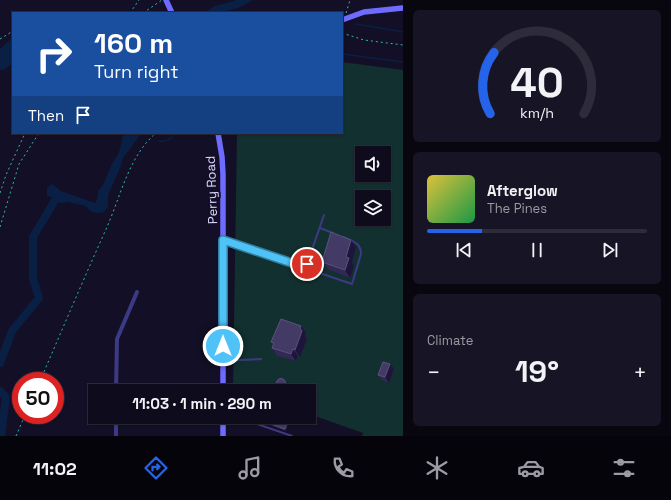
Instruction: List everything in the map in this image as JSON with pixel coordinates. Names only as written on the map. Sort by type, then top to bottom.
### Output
[{"type":"main road","points":[[166,0],[172,12]]},
{"type":"main road","points":[[344,19],[364,12],[403,8]]},
{"type":"main road","name":"Perry Road","points":[[218,134],[222,154],[223,174],[223,384]]},
{"type":"main road","points":[[223,424],[223,436]]},
{"type":"street","points":[[116,384],[117,339],[137,292]]},
{"type":"street","points":[[116,424],[116,436]]},
{"type":"lane","points":[[301,266],[307,264],[324,215]]},
{"type":"lane","points":[[223,240],[352,284],[361,254],[361,249],[353,241],[320,228]]},
{"type":"lane","points":[[223,361],[261,359]]},
{"type":"lane","points":[[259,424],[292,436]]},
{"type":"path","points":[[131,12],[139,0]]},
{"type":"path","points":[[145,12],[162,0]]},
{"type":"path","points":[[344,19],[350,0]]},
{"type":"path","points":[[0,39],[12,32]]},
{"type":"path","points":[[343,33],[364,40],[403,45]]},
{"type":"path","points":[[0,193],[6,175],[25,134]]},
{"type":"path","points":[[0,227],[19,164],[38,134]]},
{"type":"path","points":[[44,372],[109,222],[134,160],[148,139],[155,134]]},
{"type":"path","points":[[16,436],[21,424]]},
{"type":"green space","points":[[343,62],[403,70],[403,436],[362,436],[363,433],[316,416],[316,384],[233,384],[237,134],[343,134]]},
{"type":"water","points":[[237,0],[253,0],[230,10],[206,12],[215,6]]},
{"type":"water","points":[[12,38],[12,64],[5,69],[0,70],[0,49]]},
{"type":"water","points":[[123,134],[141,134],[123,158],[108,195],[108,207],[104,212],[92,212],[85,206],[69,202],[60,203],[47,196],[47,188],[52,184],[61,191],[95,203],[97,200],[98,191],[104,183],[121,145]]},
{"type":"building","points":[[331,232],[351,240],[346,257],[349,258],[345,270],[322,262]]},
{"type":"building","points":[[281,319],[301,326],[300,328],[302,331],[295,350],[293,349],[291,354],[272,348],[274,343],[271,342]]},
{"type":"building","points":[[383,362],[390,364],[385,377],[378,375]]},
{"type":"building","points":[[279,379],[283,379],[285,384],[277,384]]},
{"type":"building","points":[[271,424],[287,424],[285,429]]},
{"type":"waterway","points":[[356,24],[403,32]]},
{"type":"waterway","points":[[343,54],[403,62]]},
{"type":"waterway","points":[[159,141],[168,140],[174,134]]},
{"type":"waterway","points":[[0,363],[12,331],[39,298],[33,279],[33,237],[57,197],[64,199]]},
{"type":"waterway","points":[[0,391],[6,397],[1,436]]},
{"type":"route","points":[[223,346],[223,240],[301,266],[307,264]]}]
